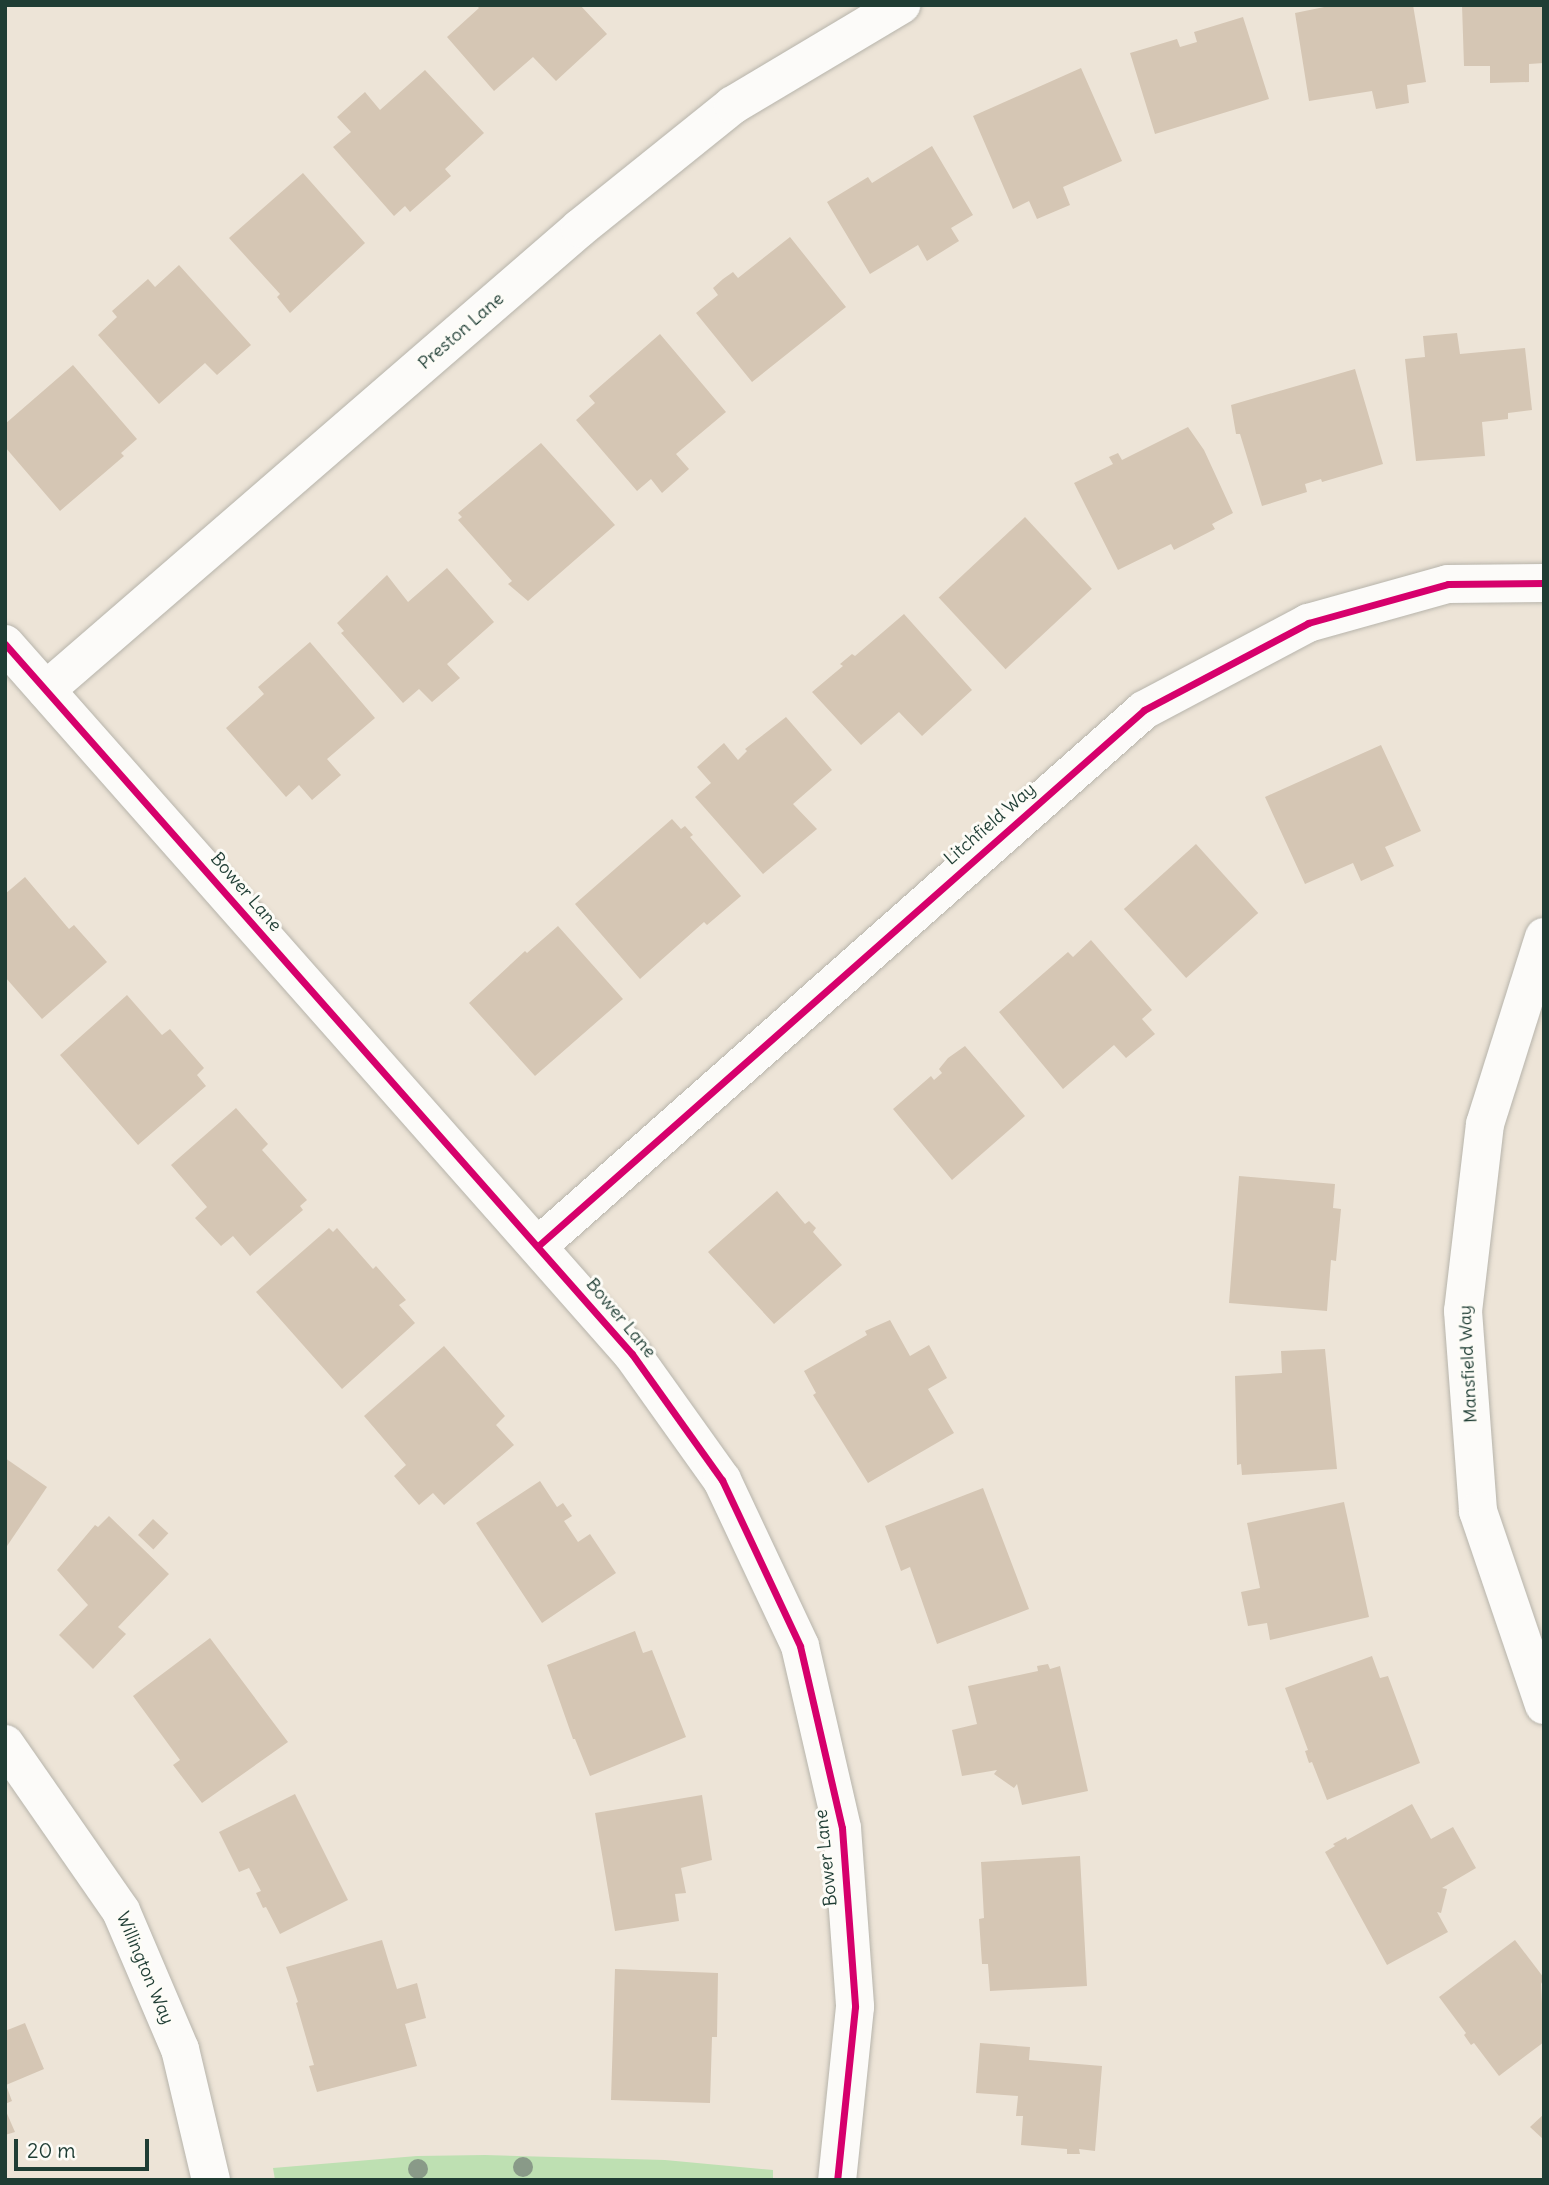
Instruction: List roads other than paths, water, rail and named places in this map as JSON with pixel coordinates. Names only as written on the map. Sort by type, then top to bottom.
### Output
[{"type":"street","name":"Preston Lane","points":[[46,690],[580,228],[733,105],[901,5]]},
{"type":"street","name":"Litchfield Way","points":[[538,1246],[1144,710],[1308,623],[1448,584],[1544,583]]},
{"type":"street","name":"Bower Lane","points":[[5,644],[632,1354],[722,1480],[800,1646],[842,1828],[855,2007],[837,2180]]},
{"type":"street","name":"Mansfield Way","points":[[1544,937],[1485,1124],[1463,1311],[1478,1511],[1544,1705]]},
{"type":"street","name":"Willington Way","points":[[5,1744],[121,1911],[180,2049],[211,2180]]}]
